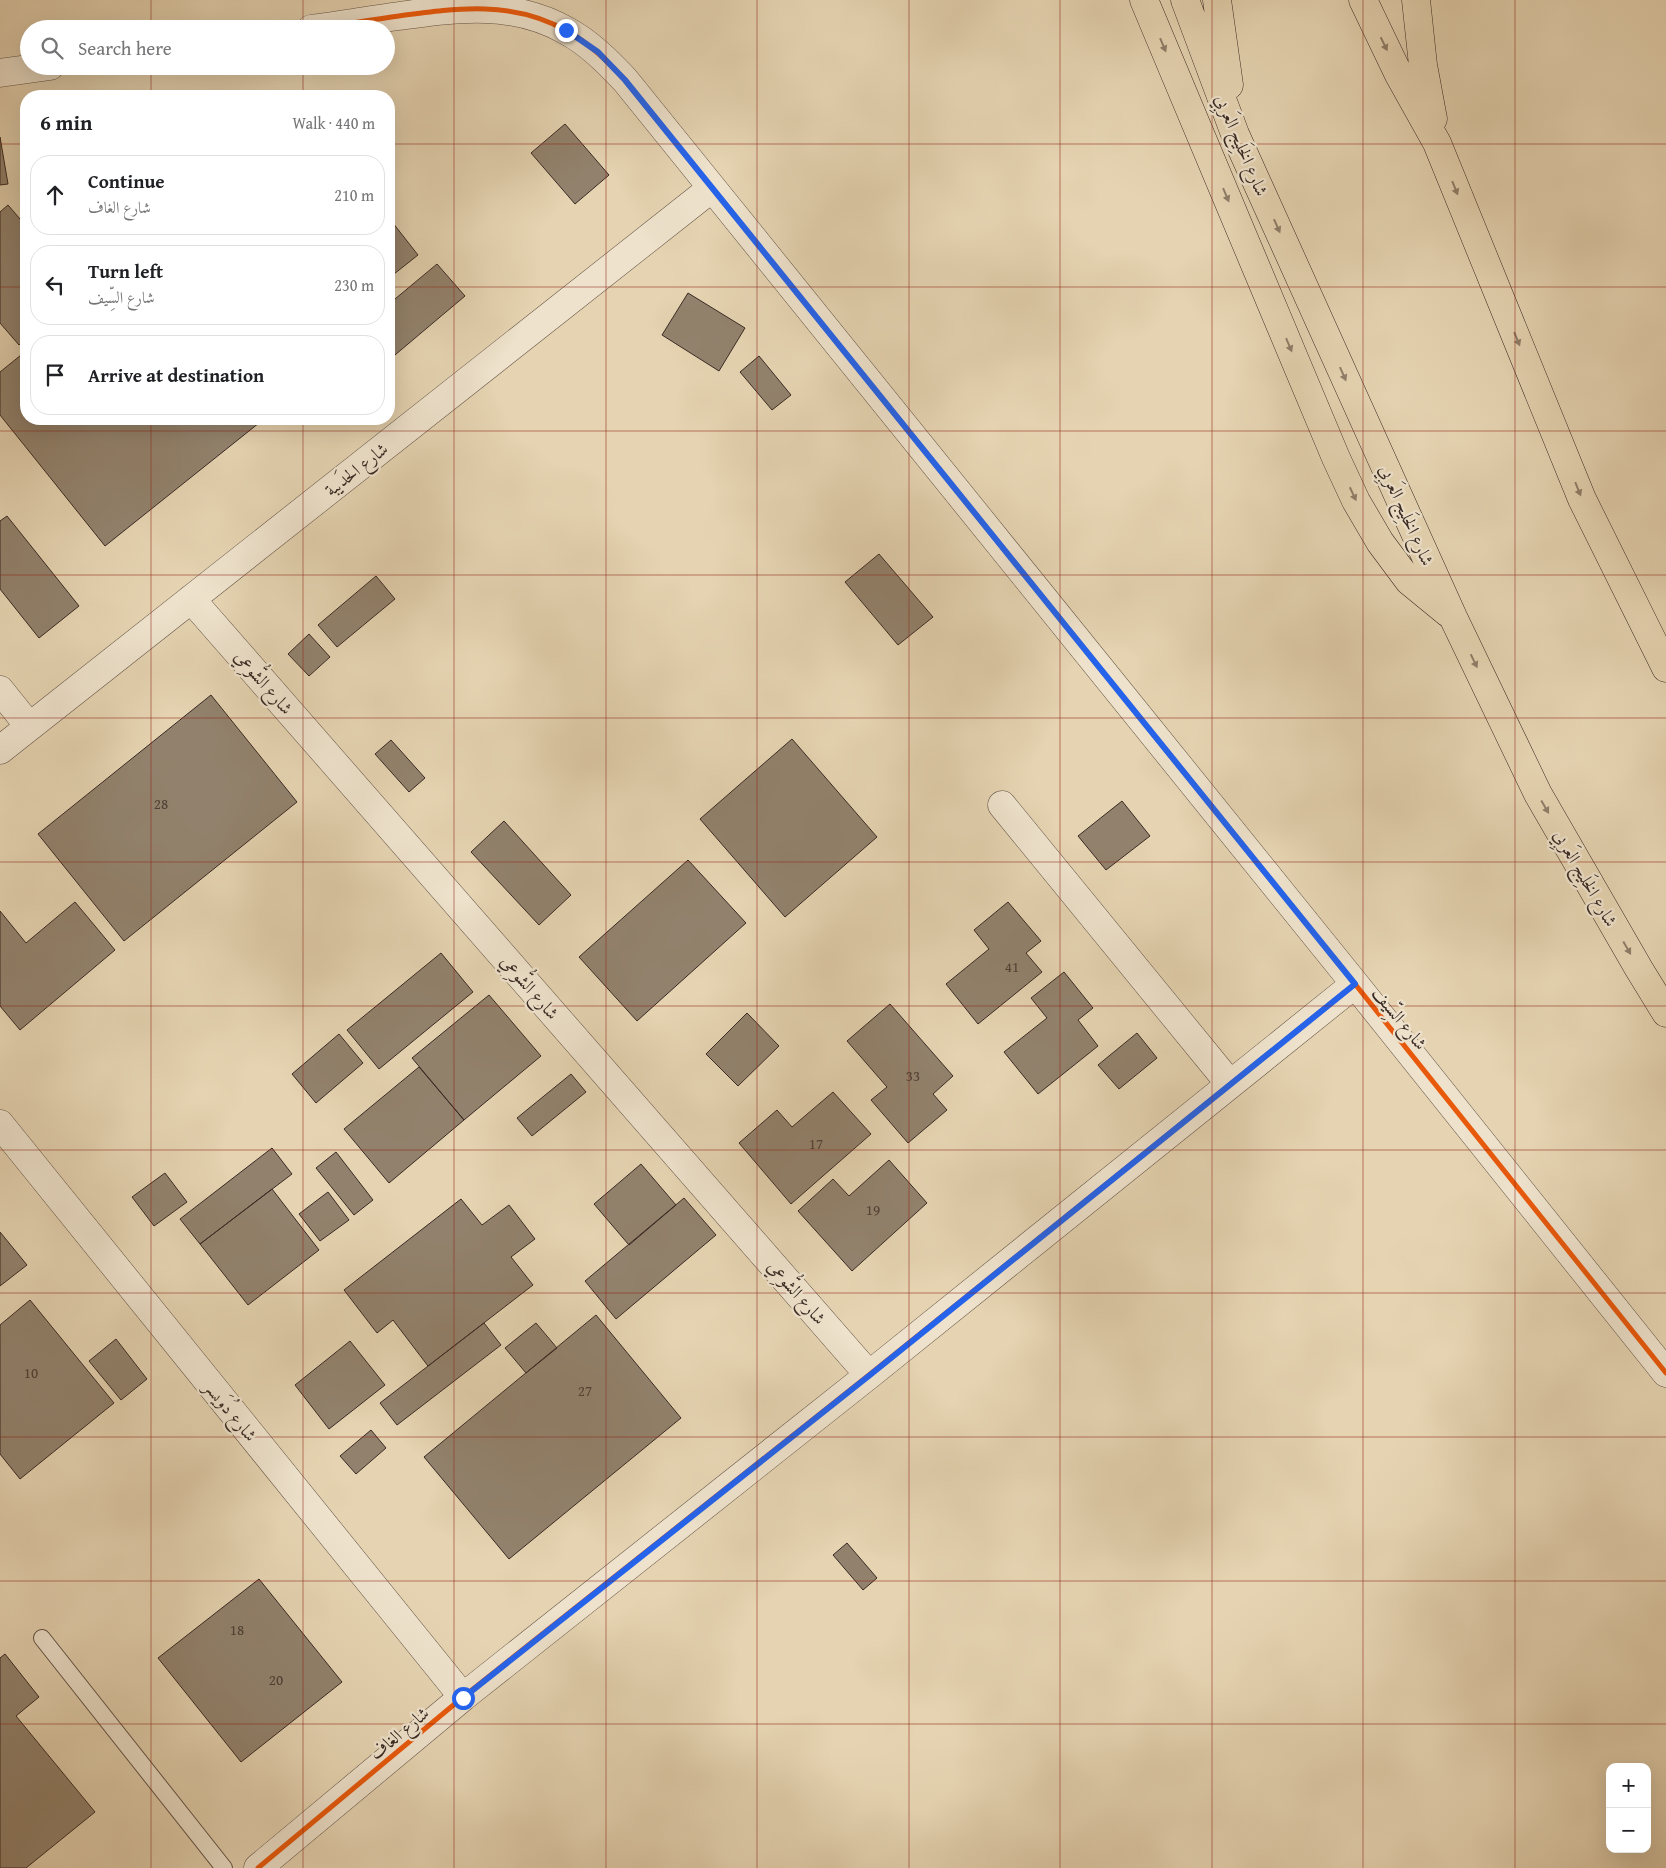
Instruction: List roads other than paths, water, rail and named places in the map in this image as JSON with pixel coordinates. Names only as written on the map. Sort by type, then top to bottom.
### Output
[{"type":"highway","points":[[1144,0],[1336,458],[1356,501],[1380,542],[1409,581],[1453,617]]},
{"type":"highway","name":"شارع الخَلِيج العَربِي","points":[[1185,0],[1235,134],[1453,617],[1538,794],[1666,1013]]},
{"type":"highway","points":[[1217,0],[1235,134]]},
{"type":"highway","points":[[1363,0],[1400,75],[1437,143],[1582,499],[1666,668]]},
{"type":"highway","points":[[1416,0],[1422,65],[1437,143]]},
{"type":"street","name":"شارع السِّيف","points":[[373,20],[454,8],[493,8],[530,16],[566,30],[598,52],[625,80],[1355,984],[1666,1373]]},
{"type":"street","points":[[0,74],[20,71]]},
{"type":"street","name":"شارع الحدَيبة","points":[[0,750],[712,188]]},
{"type":"street","name":"شارع الشُّوعِي","points":[[191,599],[870,1375]]},
{"type":"street","points":[[0,690],[29,726]]},
{"type":"street","points":[[1002,805],[1230,1084]]},
{"type":"street","name":"شارع الغاف","points":[[258,1868],[463,1698],[870,1375],[1355,984]]},
{"type":"street","name":"شارع دُوَيسر","points":[[0,1124],[463,1698]]},
{"type":"lane","points":[[42,1638],[224,1868]]}]
